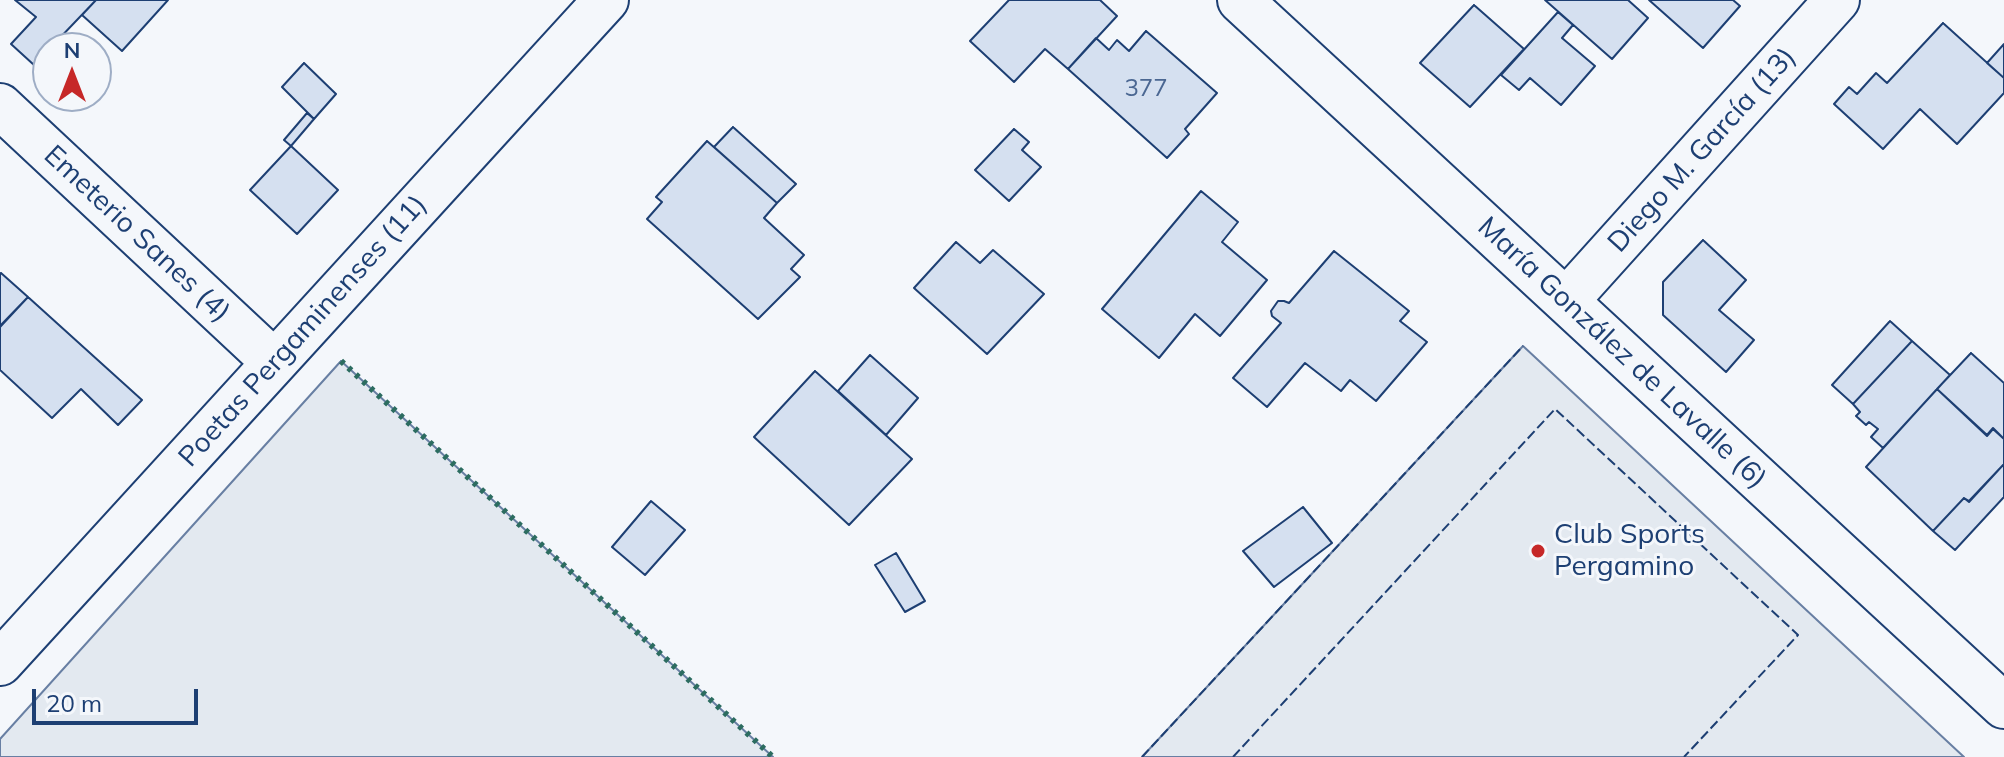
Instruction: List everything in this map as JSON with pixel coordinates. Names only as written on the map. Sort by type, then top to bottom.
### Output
[{"type":"street","name":"Poetas Pergaminenses (11)","points":[[0,663],[606,0]]},
{"type":"street","name":"María González de Lavalle (6)","points":[[1240,0],[2004,706]]},
{"type":"street","name":"Diego M. García (13)","points":[[1566,301],[1837,0]]},
{"type":"street","name":"Emeterio Sanes (4)","points":[[0,106],[274,362]]},
{"type":"shaded area","name":"Club Sports Pergamino","points":[[1523,346],[1964,757],[1142,757]]},
{"type":"shaded area","points":[[341,361],[773,757],[0,757],[0,739]]},
{"type":"building","points":[[15,0],[96,0],[65,32],[32,32],[32,63],[11,44],[36,17]]},
{"type":"building","points":[[96,0],[168,0],[122,51],[112,42],[112,32],[101,32],[82,15]]},
{"type":"building","points":[[1009,0],[1100,0],[1117,16],[1068,69],[1045,49],[1014,82],[970,41]]},
{"type":"building","points":[[1545,0],[1628,0],[1648,18],[1612,59]]},
{"type":"building","points":[[1649,0],[1733,0],[1740,6],[1703,48]]},
{"type":"building","points":[[1474,5],[1524,49],[1470,107],[1420,63]]},
{"type":"building","points":[[1558,12],[1573,25],[1562,38],[1595,66],[1561,105],[1530,78],[1519,90],[1501,75]]},
{"type":"building","points":[[1943,23],[2004,78],[2004,93],[1957,144],[1920,109],[1883,149],[1834,104],[1849,87],[1857,94],[1876,73],[1887,83]]},
{"type":"building","points":[[1146,31],[1217,93],[1185,129],[1189,134],[1167,158],[1068,69],[1096,38],[1109,50],[1117,40],[1129,51]]},
{"type":"building","points":[[2004,44],[2004,78],[1987,63]]},
{"type":"building","points":[[304,63],[336,94],[314,119],[282,87]]},
{"type":"building","points":[[307,113],[314,119],[291,146],[284,140]]},
{"type":"building","points":[[733,127],[796,184],[777,203],[714,147]]},
{"type":"building","points":[[1014,129],[1029,142],[1022,150],[1041,167],[1009,201],[975,170]]},
{"type":"building","points":[[707,141],[777,203],[764,218],[804,255],[791,269],[800,277],[758,319],[647,219],[662,202],[656,197]]},
{"type":"building","points":[[291,146],[338,190],[297,234],[250,190]]},
{"type":"building","points":[[1201,191],[1238,222],[1222,242],[1267,280],[1220,336],[1195,314],[1159,358],[1102,309]]},
{"type":"building","points":[[1703,240],[1746,280],[1719,310],[1754,340],[1726,372],[1663,315],[1663,282]]},
{"type":"building","points":[[956,242],[980,263],[993,250],[1044,294],[987,354],[914,288]]},
{"type":"building","points":[[1334,251],[1409,311],[1400,321],[1427,342],[1376,401],[1350,380],[1341,391],[1305,363],[1267,407],[1233,378],[1281,323],[1272,316],[1271,311],[1278,301],[1289,303]]},
{"type":"building","points":[[0,274],[28,297],[0,327]]},
{"type":"building","points":[[28,297],[142,400],[118,425],[81,389],[52,418],[0,370],[0,326]]},
{"type":"building","points":[[1890,321],[1912,341],[1853,404],[1832,385]]},
{"type":"building","points":[[1912,341],[1950,375],[1883,448],[1871,437],[1878,429],[1869,422],[1866,425],[1856,416],[1860,412],[1853,404]]},
{"type":"building","points":[[1971,353],[2004,383],[2004,439],[1993,428],[1987,435],[1937,389]]},
{"type":"building","points":[[870,355],[918,398],[886,435],[838,391]]},
{"type":"building","points":[[815,371],[912,459],[849,525],[754,437]]},
{"type":"building","points":[[1937,389],[1987,436],[1993,429],[2004,439],[2004,464],[1969,501],[1964,498],[1933,531],[1866,467]]},
{"type":"building","points":[[2004,464],[2004,497],[1955,550],[1933,531],[1964,498],[1969,502]]},
{"type":"building","points":[[651,501],[685,530],[645,575],[612,547]]},
{"type":"building","points":[[1303,507],[1332,543],[1274,587],[1243,551]]},
{"type":"building","points":[[896,553],[925,601],[905,612],[875,565]]},
{"type":"hedge","points":[[341,361],[773,757]]},
{"type":"fence","points":[[1142,757],[1523,346]]},
{"type":"fence","points":[[1233,757],[1555,409],[1798,635],[1684,757]]},
{"type":"place","name":"Club Sports Pergamino","points":[[1538,551]]}]
